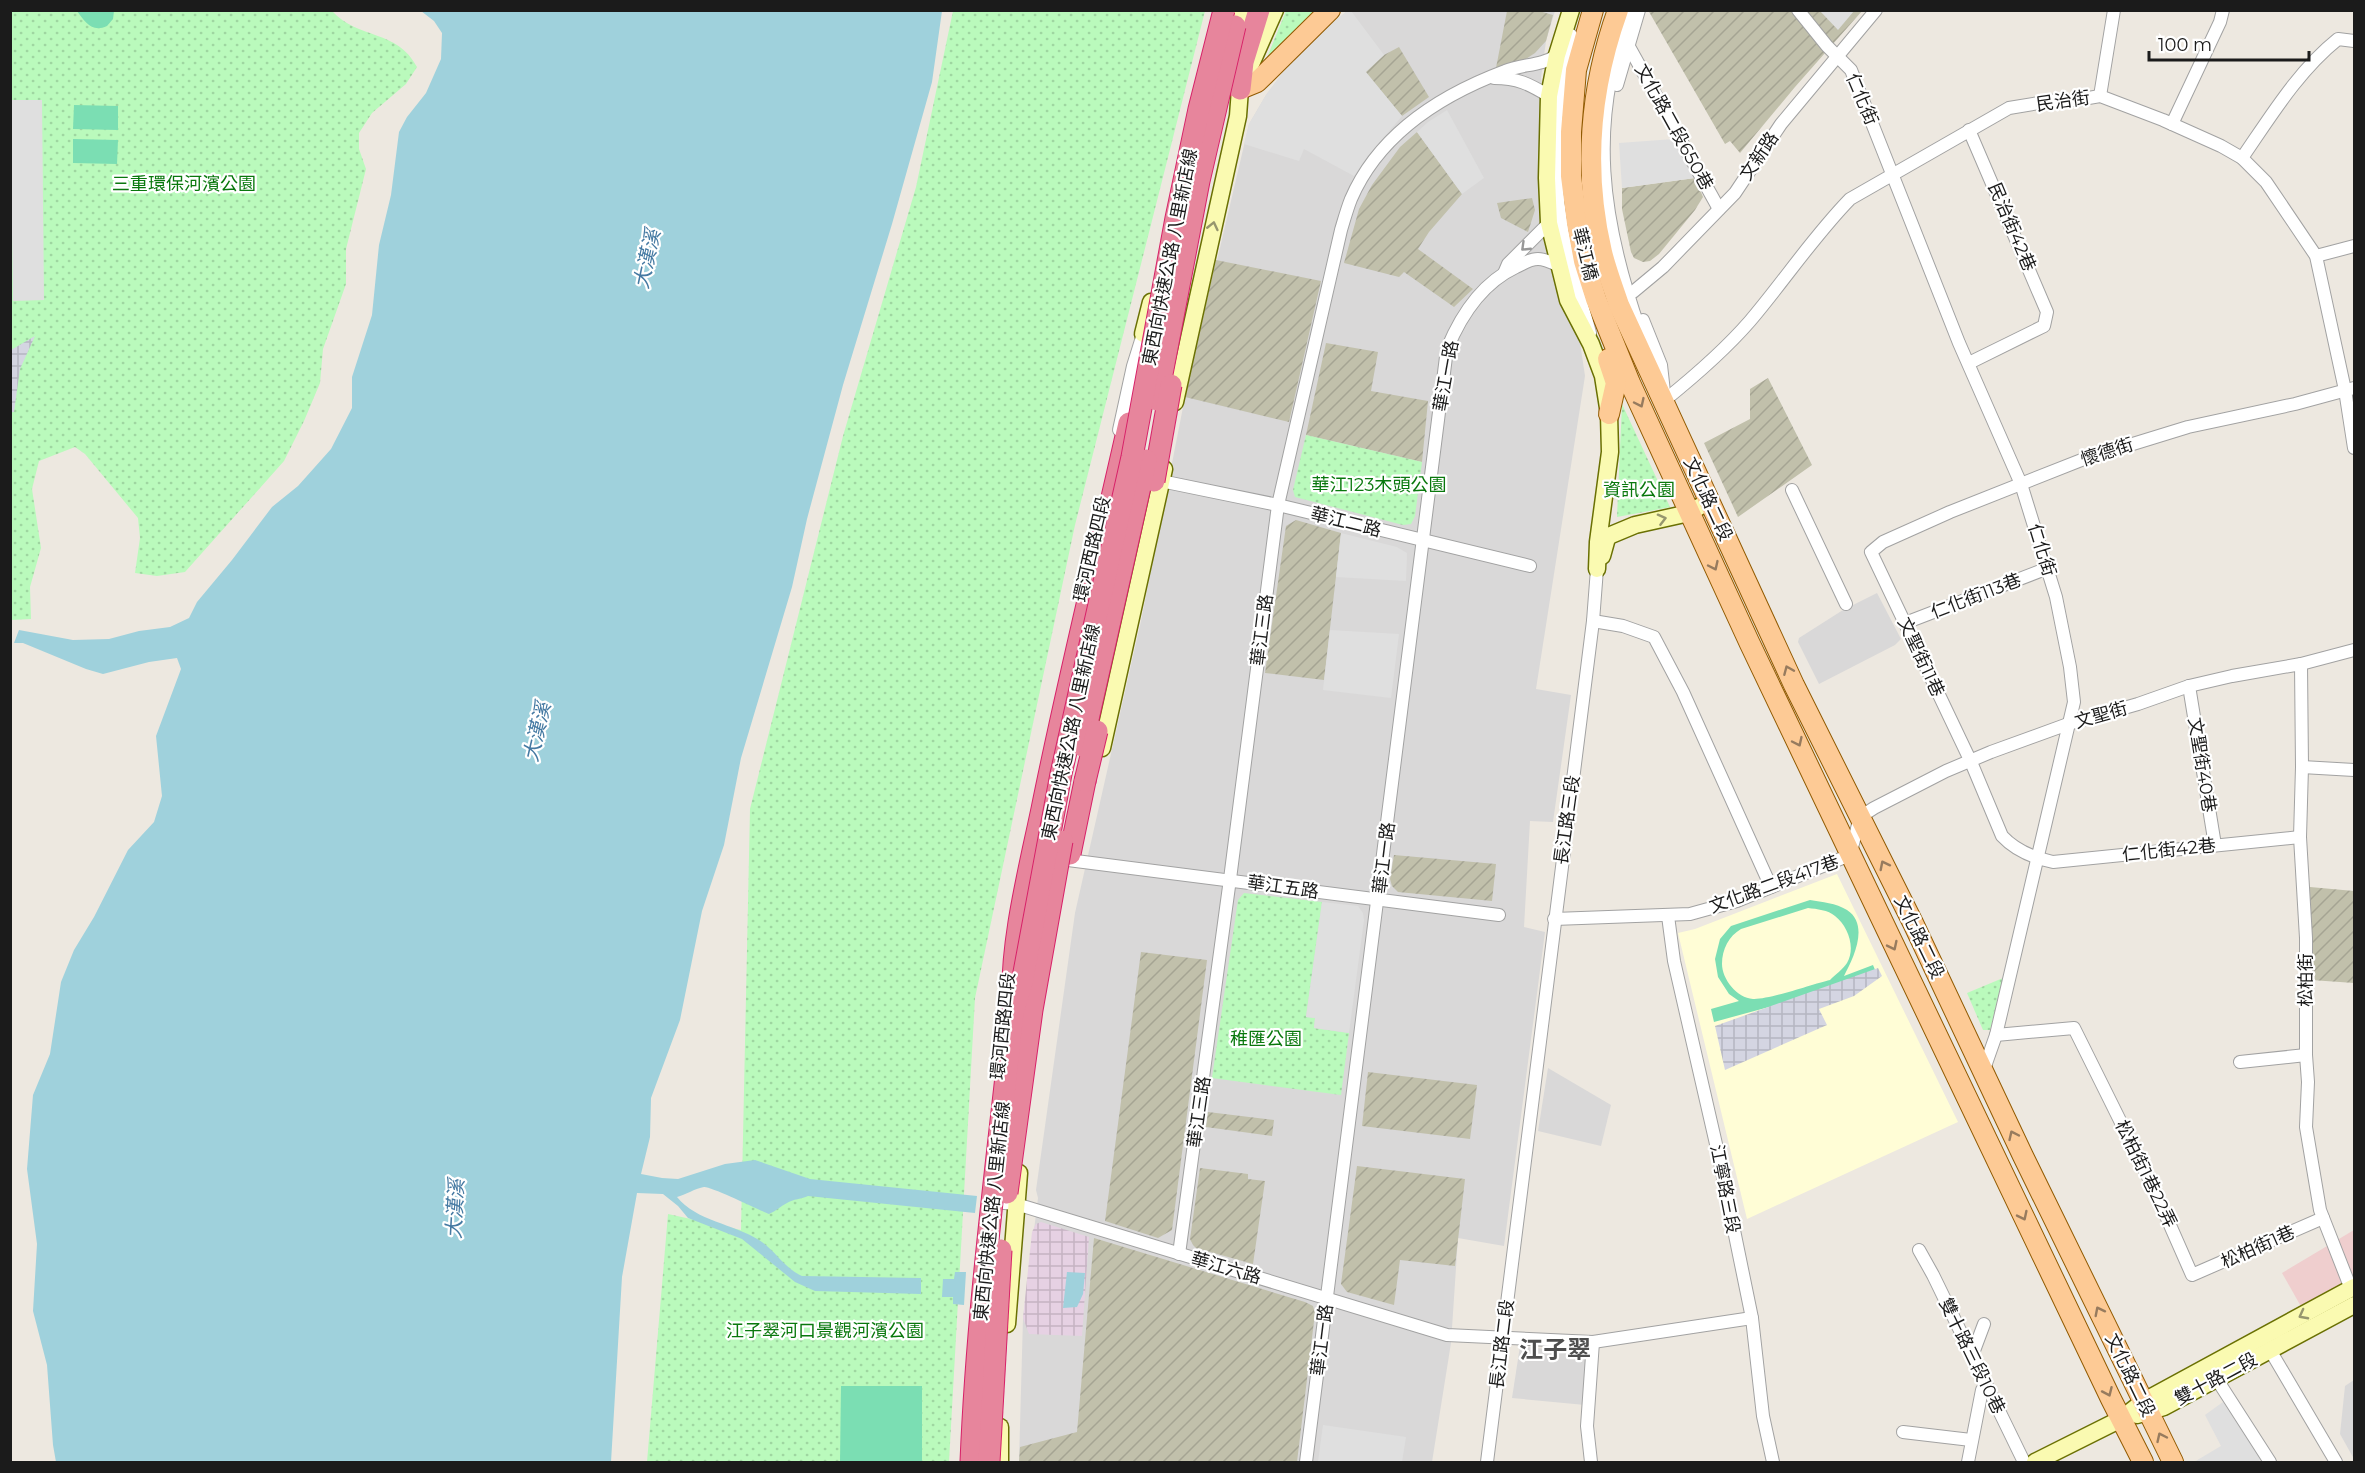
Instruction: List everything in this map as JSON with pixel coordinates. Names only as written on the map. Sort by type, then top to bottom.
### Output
[{"type":"highway","name":"東西向快速公路 八里新店線","points":[[969,1457],[989,1225],[1013,1013],[1022,982],[1061,774],[1132,457],[1176,218],[1224,10]]},
{"type":"highway","name":"東西向快速公路 八里新店線","points":[[990,1462],[1003,1226],[1032,1010],[1066,818],[1137,505],[1211,126],[1241,10]]},
{"type":"highway","points":[[1240,89],[1243,62],[1259,10]]},
{"type":"highway","points":[[1069,857],[1156,474],[1191,270],[1211,126]]},
{"type":"highway","points":[[1013,1013],[1012,979],[1028,878],[1051,766],[1142,365],[1143,334]]},
{"type":"main road","name":"環河西路四段","points":[[969,1457],[976,1296],[1026,994],[1181,219],[1226,55],[1241,10]]},
{"type":"main road","name":"環河西路四段","points":[[1069,857],[1082,836],[1165,467],[1166,442],[1238,116],[1240,89],[1275,10]]},
{"type":"main road","points":[[1218,85],[1240,89],[1257,82],[1330,10]]},
{"type":"main road","points":[[1571,10],[1557,55],[1549,96],[1547,137],[1549,223],[1568,300],[1596,358]]},
{"type":"main road","name":"華江橋","points":[[1593,10],[1576,70],[1573,104],[1571,176],[1577,223],[1584,261],[1596,298],[1630,383],[1677,484]]},
{"type":"main road","name":"文化路二段","points":[[1618,10],[1606,44],[1597,88],[1593,119],[1591,174],[1602,252],[1619,305],[1794,685],[1913,923],[2174,1462]]},
{"type":"main road","name":"環河西路四段","points":[[1143,334],[1198,114],[1218,85]]},
{"type":"main road","points":[[1573,104],[1562,130],[1561,160],[1564,198],[1576,265],[1616,383],[1609,414]]},
{"type":"main road","name":"長江路三段","points":[[1596,358],[1603,376],[1609,414],[1608,466],[1598,542],[1597,569]]},
{"type":"main road","name":"環河西路四段","points":[[1000,1462],[1000,1422],[1016,1204],[1029,1076],[1069,857],[1069,815],[1132,538],[1142,521],[1155,465],[1166,442]]},
{"type":"main road","points":[[1608,466],[1610,488],[1608,518],[1615,523],[1635,525]]},
{"type":"main road","name":"文化路二段","points":[[1677,484],[1850,855],[2143,1462]]},
{"type":"main road","points":[[1597,569],[1606,538],[1635,525],[1689,513],[1709,501]]},
{"type":"main road","name":"雙十路二段","points":[[2146,1406],[2164,1407],[2270,1350],[2353,1294]]},
{"type":"main road","name":"雙十路二段","points":[[2035,1462],[2146,1406],[2353,1294]]},
{"type":"main road","name":"環河西路四段","points":[[990,1462],[1000,1422]]},
{"type":"street","points":[[1240,89],[1324,10]]},
{"type":"street","points":[[1240,89],[1266,86],[1326,23],[1342,10]]},
{"type":"street","points":[[1578,10],[1563,68],[1557,109],[1555,155],[1557,194],[1569,264],[1596,358]]},
{"type":"street","points":[[1631,10],[1618,46],[1609,85],[1603,158],[1605,200],[1612,240],[1624,285],[1666,405]]},
{"type":"street","name":"文化路二段","points":[[1640,10],[1616,88],[1612,117],[1611,184],[1621,248],[1633,292],[1661,365],[1666,405]]},
{"type":"street","name":"仁化街","points":[[1798,10],[1827,46],[1851,70],[1959,343],[2021,484],[2048,568],[2070,667],[2074,702],[1996,1035],[1983,1071]]},
{"type":"street","name":"文新路","points":[[1633,292],[1663,267],[1735,193],[1781,124],[1876,10]]},
{"type":"street","points":[[2100,96],[2114,10]]},
{"type":"street","points":[[2172,124],[2220,22],[2223,10]]},
{"type":"street","points":[[2242,158],[2296,81],[2320,53],[2338,39],[2355,41]]},
{"type":"street","name":"文化路二段650巷","points":[[1628,45],[1719,210]]},
{"type":"street","name":"華江三路","points":[[1179,1254],[1278,505],[1341,230],[1351,199],[1370,167],[1397,134],[1431,107],[1464,89],[1506,70],[1550,60],[1557,55]]},
{"type":"street","name":"華江三路","points":[[1490,78],[1514,78],[1549,96]]},
{"type":"street","name":"民治街","points":[[1666,405],[1713,362],[1750,321],[1828,221],[1850,199],[2009,108],[2100,96],[2172,124],[2242,158],[2266,182],[2316,256],[2350,389],[2355,448]]},
{"type":"street","name":"民治街42巷","points":[[1969,130],[2020,244],[2047,312],[2044,326],[1969,363]]},
{"type":"street","name":"華江一路","points":[[1504,272],[1508,264],[1549,223]]},
{"type":"street","points":[[2316,256],[2355,246]]},
{"type":"street","name":"華江一路","points":[[1306,1462],[1447,349],[1456,326],[1474,300],[1504,272],[1528,260],[1536,259],[1560,266]]},
{"type":"street","name":"環河西路四段","points":[[993,1202],[992,1151],[1003,1010],[1027,853],[1043,768],[1133,366],[1143,334]]},
{"type":"street","name":"懷德街","points":[[1871,552],[1883,542],[2084,459],[2178,429],[2295,404],[2350,389]]},
{"type":"street","name":"華江二路","points":[[1161,481],[1278,505],[1423,542],[1530,566]]},
{"type":"street","points":[[1792,490],[1846,604]]},
{"type":"street","name":"文聖街11巷","points":[[1871,552],[1971,762],[2002,836],[2011,845],[2038,859]]},
{"type":"street","name":"仁化街113巷","points":[[1905,623],[2048,568]]},
{"type":"street","name":"長江路三段","points":[[1516,1225],[1593,621],[1597,569]]},
{"type":"street","points":[[1593,621],[1623,626],[1654,637],[1683,692],[1771,887]]},
{"type":"street","name":"文聖街","points":[[1860,817],[1946,771],[2068,724],[2138,704],[2189,686],[2301,664],[2355,650]]},
{"type":"street","name":"松柏街","points":[[2301,664],[2300,837],[2306,938],[2308,1082],[2306,1127],[2323,1218],[2353,1294]]},
{"type":"street","name":"文聖街40巷","points":[[2189,686],[2215,845]]},
{"type":"street","points":[[2302,767],[2355,770]]},
{"type":"street","points":[[1850,855],[1860,817]]},
{"type":"street","name":"仁化街42巷","points":[[2038,859],[2053,862],[2300,837]]},
{"type":"street","name":"文化路二段417巷","points":[[1554,919],[1690,914],[1728,903],[1850,855]]},
{"type":"street","name":"華江五路","points":[[1069,857],[1499,915]]},
{"type":"street","name":"江寧路三段","points":[[1668,916],[1674,961],[1719,1157],[1752,1318],[1764,1416],[1773,1462]]},
{"type":"street","name":"松柏街1巷22弄","points":[[1996,1035],[2074,1028],[2155,1191],[2192,1275]]},
{"type":"street","points":[[2240,1062],[2306,1055]]},
{"type":"street","name":"華江六路","points":[[993,1202],[1016,1204],[1447,1335],[1593,1342],[1752,1318]]},
{"type":"street","name":"松柏街1巷","points":[[2192,1275],[2323,1218]]},
{"type":"street","name":"長江路二段","points":[[1487,1462],[1516,1225]]},
{"type":"street","name":"雙十路三段10巷","points":[[1919,1250],[2024,1462]]},
{"type":"street","points":[[1972,1356],[1984,1324]]},
{"type":"street","points":[[1591,1462],[1587,1426],[1593,1342]]},
{"type":"street","points":[[2270,1350],[2336,1462]]},
{"type":"street","points":[[2216,1378],[2270,1462]]},
{"type":"street","points":[[1968,1462],[1982,1390],[1986,1386]]},
{"type":"street","points":[[1903,1432],[1971,1440]]},
{"type":"shaded area","points":[[1648,10],[1862,11],[1740,153],[1730,141],[1725,144]]},
{"type":"shaded area","points":[[1347,11],[1555,11],[1546,41],[1541,78],[1585,376],[1536,689],[1571,695],[1553,822],[1530,821],[1524,927],[1545,932],[1504,1246],[1458,1238],[1451,1343],[1432,1462],[1019,1462],[1023,1318],[1038,1198],[1036,1190],[1075,913],[1141,621],[1185,397],[1249,124],[1266,95],[1287,67]]},
{"type":"shaded area","points":[[1347,11],[1351,11],[1384,55],[1366,72],[1402,116],[1354,176],[1304,149],[1299,161],[1244,144],[1249,124],[1266,95],[1287,67],[1321,32]]},
{"type":"shaded area","points":[[1507,11],[1539,11],[1553,15],[1546,41],[1535,53],[1520,63],[1496,68]]},
{"type":"shaded area","points":[[1820,11],[1854,11],[1838,30]]},
{"type":"shaded area","points":[[1399,47],[1429,97],[1402,116],[1365,72],[1384,55]]},
{"type":"shaded area","points":[[10,100],[42,100],[44,300],[13,301]]},
{"type":"shaded area","points":[[1447,110],[1484,178],[1462,194],[1417,132]]},
{"type":"shaded area","points":[[1417,132],[1462,194],[1429,232],[1418,249],[1473,289],[1454,307],[1404,272],[1399,277],[1344,263],[1359,209],[1372,185],[1400,147]]},
{"type":"shaded area","points":[[1674,139],[1695,178],[1622,188],[1619,143]]},
{"type":"shaded area","points":[[1695,178],[1703,197],[1695,210],[1659,254],[1650,261],[1643,262],[1634,258],[1622,209],[1622,188]]},
{"type":"shaded area","points":[[1532,198],[1535,210],[1528,232],[1501,218],[1497,203]]},
{"type":"shaded area","points":[[1216,260],[1321,281],[1289,422],[1185,397]]},
{"type":"shaded area","points":[[35,336],[20,369],[14,412],[11,412],[11,350]]},
{"type":"shaded area","points":[[1326,343],[1378,352],[1371,391],[1428,401],[1422,462],[1306,435]]},
{"type":"shaded area","points":[[1768,378],[1812,465],[1738,517],[1704,443],[1750,419],[1750,389]]},
{"type":"shaded area","points":[[1296,520],[1341,533],[1324,680],[1265,673],[1286,526]]},
{"type":"shaded area","points":[[1341,533],[1397,547],[1407,553],[1406,581],[1336,577]]},
{"type":"shaded area","points":[[1877,593],[1901,639],[1895,645],[1819,684],[1798,642],[1799,638],[1843,610]]},
{"type":"shaded area","points":[[1330,630],[1399,634],[1391,698],[1323,690]]},
{"type":"shaded area","points":[[1394,855],[1496,864],[1492,901],[1398,892],[1392,886],[1390,879]]},
{"type":"shaded area","points":[[1837,874],[1958,1122],[1747,1219],[1678,933],[1695,929]]},
{"type":"shaded area","points":[[2310,887],[2354,891],[2354,983],[2311,980]]},
{"type":"shaded area","points":[[1322,902],[1358,906],[1363,913],[1364,920],[1349,1033],[1314,1028],[1315,1018],[1306,1017]]},
{"type":"shaded area","points":[[1141,952],[1207,960],[1172,1230],[1158,1238],[1105,1221]]},
{"type":"shaded area","points":[[1878,968],[1882,976],[1854,996],[1819,1009],[1827,1025],[1725,1070],[1715,1026]]},
{"type":"shaded area","points":[[1548,1068],[1611,1105],[1601,1146],[1538,1131]]},
{"type":"shaded area","points":[[1368,1072],[1477,1085],[1470,1139],[1362,1126]]},
{"type":"shaded area","points":[[1208,1112],[1274,1120],[1272,1136],[1206,1127]]},
{"type":"shaded area","points":[[1357,1166],[1465,1179],[1455,1266],[1400,1260],[1394,1305],[1347,1292],[1341,1284]]},
{"type":"shaded area","points":[[1200,1168],[1248,1174],[1248,1179],[1265,1181],[1253,1264],[1196,1248],[1193,1245],[1190,1239]]},
{"type":"shaded area","points":[[1041,1222],[1089,1237],[1082,1336],[1029,1334],[1023,1318],[1032,1232],[1036,1224]]},
{"type":"shaded area","points":[[2354,1230],[2354,1282],[2303,1310],[2282,1273]]},
{"type":"shaded area","points":[[1094,1238],[1313,1306],[1315,1313],[1297,1462],[1019,1462],[1020,1447],[1077,1432]]},
{"type":"shaded area","points":[[1520,1346],[1587,1354],[1585,1405],[1512,1398]]},
{"type":"shaded area","points":[[2354,1380],[2354,1459],[2340,1434],[2345,1386]]},
{"type":"shaded area","points":[[2223,1402],[2261,1460],[2255,1462],[2194,1462],[2221,1446],[2205,1415]]},
{"type":"shaded area","points":[[1323,1425],[1406,1437],[1402,1462],[1318,1462]]},
{"type":"green space","name":"三重環保河濱公園","points":[[10,11],[332,11],[354,27],[399,46],[417,67],[406,84],[372,113],[359,133],[359,149],[366,169],[346,249],[346,284],[323,349],[320,383],[284,461],[185,572],[157,576],[135,573],[140,538],[138,518],[85,454],[75,447],[39,461],[32,489],[41,548],[30,587],[31,619],[11,620]]},
{"type":"green space","points":[[77,11],[114,11],[113,19],[107,26],[97,28],[86,22]]},
{"type":"green space","name":"江子翠河口景觀河濱公園","points":[[953,11],[1205,11],[1075,525],[975,998],[949,1462],[647,1462],[668,1214],[741,1230],[750,809],[843,436],[916,187]]},
{"type":"green space","points":[[1286,11],[1318,11],[1261,65],[1268,55]]},
{"type":"green space","points":[[74,105],[118,106],[118,130],[73,129]]},
{"type":"green space","points":[[73,139],[118,140],[117,164],[73,163]]},
{"type":"green space","name":"資訊公園","points":[[1622,404],[1670,507],[1671,507],[1617,517]]},
{"type":"green space","name":"華江123木頭公園","points":[[1306,435],[1422,462],[1415,516],[1411,524],[1403,525],[1295,497],[1293,490]]},
{"type":"green space","name":"稚匯公園","points":[[1244,893],[1322,902],[1306,1017],[1315,1018],[1314,1028],[1349,1033],[1341,1095],[1212,1078],[1238,900]]},
{"type":"green space","points":[[1810,900],[1838,906],[1854,916],[1859,933],[1852,961],[1844,976],[1873,965],[1878,977],[1714,1022],[1711,1009],[1739,1001],[1729,994],[1718,977],[1715,959],[1720,939],[1731,926]],"holes":[[[1808,908],[1832,914],[1844,925],[1851,944],[1847,963],[1830,980],[1769,997],[1747,998],[1736,991],[1725,976],[1722,964],[1725,948],[1733,935],[1741,929]]]},
{"type":"green space","points":[[2003,978],[1990,1030],[1983,1030],[1967,993]]},
{"type":"green space","points":[[841,1386],[922,1386],[922,1462],[840,1462]]},
{"type":"water","name":"大漢溪","points":[[421,11],[942,11],[932,82],[843,385],[807,519],[792,587],[741,758],[724,845],[702,911],[680,1020],[651,1098],[650,1137],[641,1174],[678,1179],[725,1164],[755,1160],[810,1179],[977,1196],[975,1213],[808,1196],[789,1202],[769,1214],[704,1187],[677,1197],[694,1212],[759,1240],[802,1276],[921,1278],[921,1294],[815,1291],[795,1282],[742,1239],[688,1218],[663,1194],[637,1193],[622,1277],[611,1462],[56,1462],[47,1365],[33,1311],[37,1244],[27,1169],[33,1095],[50,1054],[61,982],[74,950],[94,917],[128,850],[154,822],[162,796],[156,736],[181,669],[177,658],[149,662],[103,674],[23,643],[14,643],[19,630],[73,640],[109,639],[139,631],[170,627],[189,618],[197,602],[272,507],[298,486],[331,449],[352,408],[352,377],[372,315],[379,245],[391,195],[399,132],[407,117],[426,93],[441,59],[442,33],[434,21]]},
{"type":"water","points":[[955,1272],[966,1272],[964,1305],[953,1304],[953,1297],[942,1297],[943,1279],[954,1279]]},
{"type":"water","points":[[1067,1272],[1085,1273],[1083,1294],[1077,1307],[1063,1308]]},
{"type":"district","name":"江子翠","points":[[1555,1349]]}]
